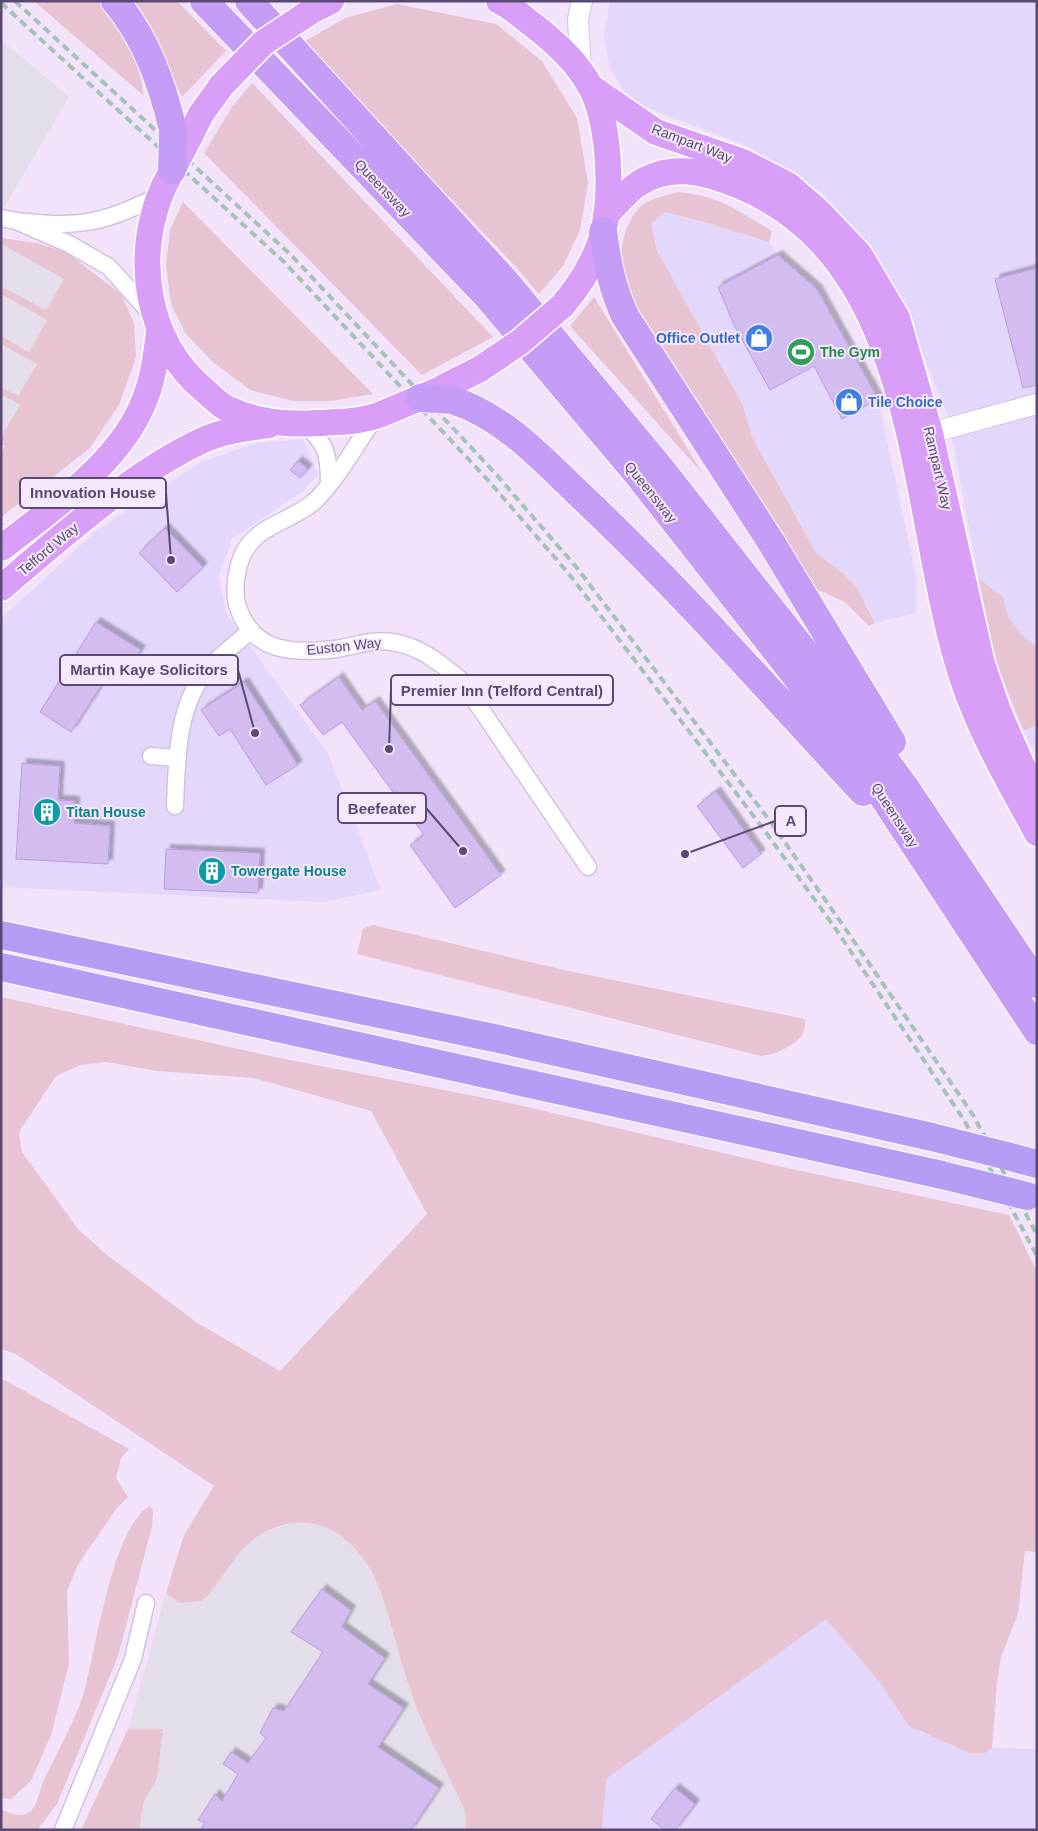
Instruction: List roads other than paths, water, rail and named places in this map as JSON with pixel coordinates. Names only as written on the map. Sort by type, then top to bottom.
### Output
[{"type":"highway","points":[[115,1],[124,13],[155,68],[180,135],[165,184]]},
{"type":"highway","name":"Queensway","points":[[204,1],[487,296],[633,469],[792,671],[872,780],[1037,1031]]},
{"type":"highway","name":"Queensway","points":[[249,1],[505,281],[667,476],[815,665],[905,787],[1037,984]]},
{"type":"highway","points":[[605,223],[608,271],[614,292],[625,316],[771,542],[894,746],[905,787]]},
{"type":"highway","points":[[438,395],[471,406],[506,428],[629,541],[889,821],[912,840]]},
{"type":"highway","points":[[1,935],[499,1039],[932,1137],[1037,1164]]},
{"type":"highway","points":[[1,967],[942,1174],[1032,1197]]},
{"type":"main road","name":"Rampart Way","points":[[499,1],[544,33],[586,80],[623,111],[656,132],[743,162],[788,185],[817,210],[860,254],[897,318],[930,433],[982,664],[1009,737],[1021,764],[1037,792]]},
{"type":"main road","points":[[180,135],[201,114],[222,85],[263,43],[322,5]]},
{"type":"main road","points":[[157,324],[184,371],[226,408],[254,419],[294,424],[339,422],[380,414],[438,395],[520,342],[562,306],[576,290],[591,264],[605,223],[608,150],[603,122],[586,80]]},
{"type":"main road","name":"Rampart Way","points":[[605,223],[638,184],[665,172],[690,170],[718,177],[772,201],[812,232],[844,271],[876,330],[902,403],[946,615],[963,681],[1000,766],[1037,832]]},
{"type":"main road","points":[[1,548],[98,469],[129,432],[142,406],[152,380],[157,324],[148,280],[147,248],[151,220],[165,184]]},
{"type":"main road","name":"Telford Way","points":[[1,588],[104,504],[166,460],[201,441],[236,430],[294,424]]},
{"type":"street","points":[[582,1],[578,19],[586,80]]},
{"type":"street","points":[[9,220],[86,222],[122,213],[165,184]]},
{"type":"street","points":[[9,220],[69,244],[110,267],[157,324]]},
{"type":"street","points":[[930,433],[1037,404]]},
{"type":"street","name":"Euston Way","points":[[380,414],[316,500],[266,530],[248,546],[238,568],[235,595],[241,616],[251,630],[268,645],[291,652],[390,642],[410,646],[436,660],[461,680],[588,867]]},
{"type":"street","points":[[294,424],[321,439],[329,461],[329,483]]},
{"type":"street","points":[[175,806],[180,735],[195,691],[208,670],[251,630]]},
{"type":"street","points":[[151,756],[177,758]]},
{"type":"street","points":[[63,1830],[133,1659],[146,1603]]},
{"type":"railway","points":[[15,1],[291,255],[495,473],[577,568],[770,821],[840,921],[973,1115],[1037,1235]]},
{"type":"railway","points":[[1,3],[284,262],[487,479],[569,574],[762,827],[833,925],[964,1120],[1037,1256]]},
{"type":"place","name":"Office Outlet","points":[[759,338]]},
{"type":"place","name":"The Gym","points":[[801,352]]},
{"type":"place","name":"Tile Choice","points":[[849,402]]},
{"type":"place","name":"Innovation House","points":[[171,560]]},
{"type":"place","name":"Martin Kaye Solicitors","points":[[255,733]]},
{"type":"place","name":"Premier Inn (Telford Central)","points":[[389,749]]},
{"type":"place","name":"Titan House","points":[[47,812]]},
{"type":"place","name":"Beefeater","points":[[463,851]]},
{"type":"place","name":"A","points":[[685,854]]},
{"type":"place","name":"Towergate House","points":[[212,871]]}]
